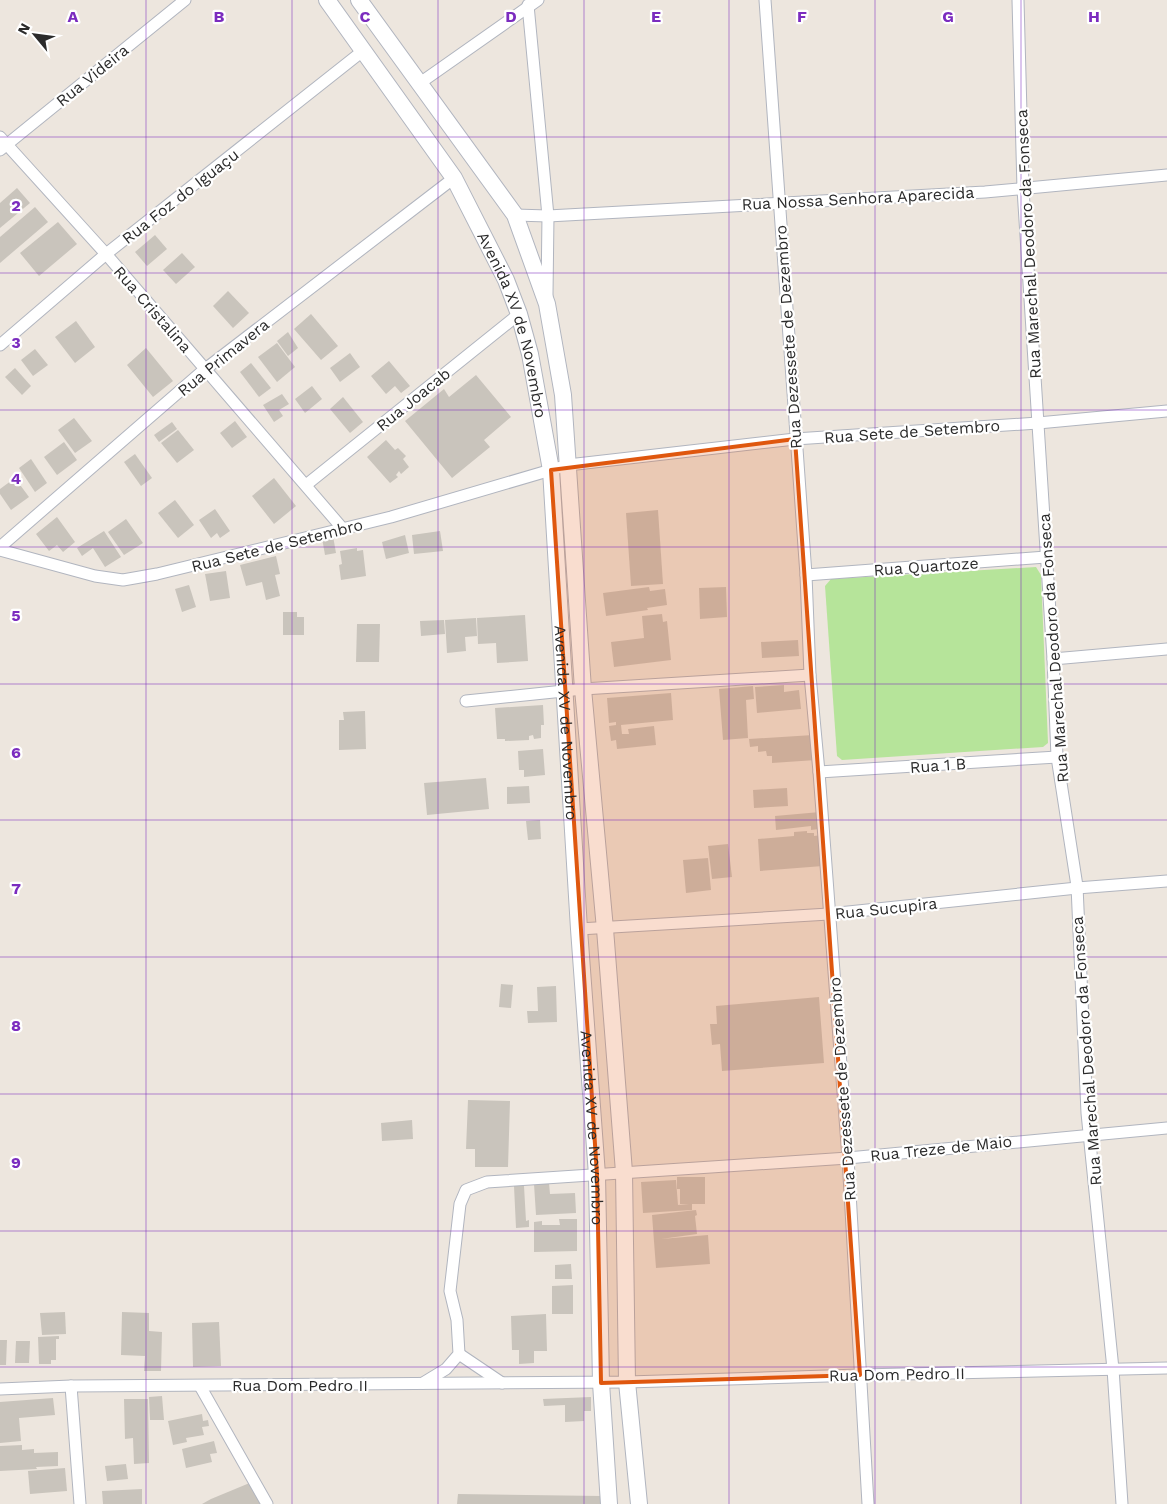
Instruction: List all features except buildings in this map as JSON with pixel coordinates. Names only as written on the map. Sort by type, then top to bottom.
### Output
[{"type":"main road","name":"Avenida XV de Novembro","points":[[327,0],[454,178],[506,280],[519,314],[530,354],[551,470],[579,929],[597,1175],[601,1382],[610,1504]]},
{"type":"main road","name":"Avenida XV de Novembro","points":[[359,0],[515,215],[547,304],[563,395],[583,689],[605,928],[624,1172],[627,1382],[639,1504]]},
{"type":"street","name":"Rua Videira","points":[[2,144],[185,0]]},
{"type":"street","name":"Rua Dezessete de Dezembro","points":[[765,0],[806,575],[810,675],[848,1158],[868,1504]]},
{"type":"street","name":"Rua Marechal Deodoro da Fonseca","points":[[1018,0],[1023,189],[1053,659],[1057,757],[1077,888],[1089,1134],[1113,1369],[1122,1504]]},
{"type":"street","points":[[420,83],[533,3]]},
{"type":"street","points":[[533,3],[548,216],[547,304]]},
{"type":"street","name":"Rua Foz do Iguaçu","points":[[0,345],[106,254],[364,50]]},
{"type":"street","name":"Rua Cristalina","points":[[2,144],[106,254],[343,529]]},
{"type":"street","name":"Rua Nossa Senhora Aparecida","points":[[515,215],[548,216],[1023,189],[1167,175]]},
{"type":"street","name":"Rua Primavera","points":[[0,549],[204,370],[454,178]]},
{"type":"street","name":"Rua Joacab","points":[[306,485],[519,314]]},
{"type":"street","name":"Rua Sete de Setembro","points":[[0,549],[95,576],[123,580],[157,574],[391,517],[568,465],[795,439],[1038,423],[1167,411]]},
{"type":"street","name":"Rua Quartoze","points":[[806,575],[1046,557]]},
{"type":"street","points":[[1053,659],[1167,649]]},
{"type":"street","points":[[466,701],[583,689],[810,675]]},
{"type":"street","name":"Rua 1 B","points":[[819,772],[1057,757]]},
{"type":"street","name":"Rua Sucupira","points":[[579,929],[828,914],[1077,888],[1167,882]]},
{"type":"street","name":"Rua Treze de Maio","points":[[459,1354],[457,1320],[450,1290],[460,1204],[466,1190],[487,1182],[848,1158],[1167,1128]]},
{"type":"street","points":[[422,1384],[446,1369],[459,1354],[502,1383]]},
{"type":"street","name":"Rua Dom Pedro II","points":[[0,1389],[71,1386],[627,1382],[1167,1368]]},
{"type":"street","points":[[71,1386],[80,1504]]},
{"type":"street","points":[[200,1386],[266,1504]]},
{"type":"highlighted area","points":[[795,439],[860,1375],[601,1383],[597,1175],[551,470]]},
{"type":"green space","points":[[1036,567],[1041,575],[1048,743],[1043,747],[842,760],[837,756],[825,586],[831,579]]}]
